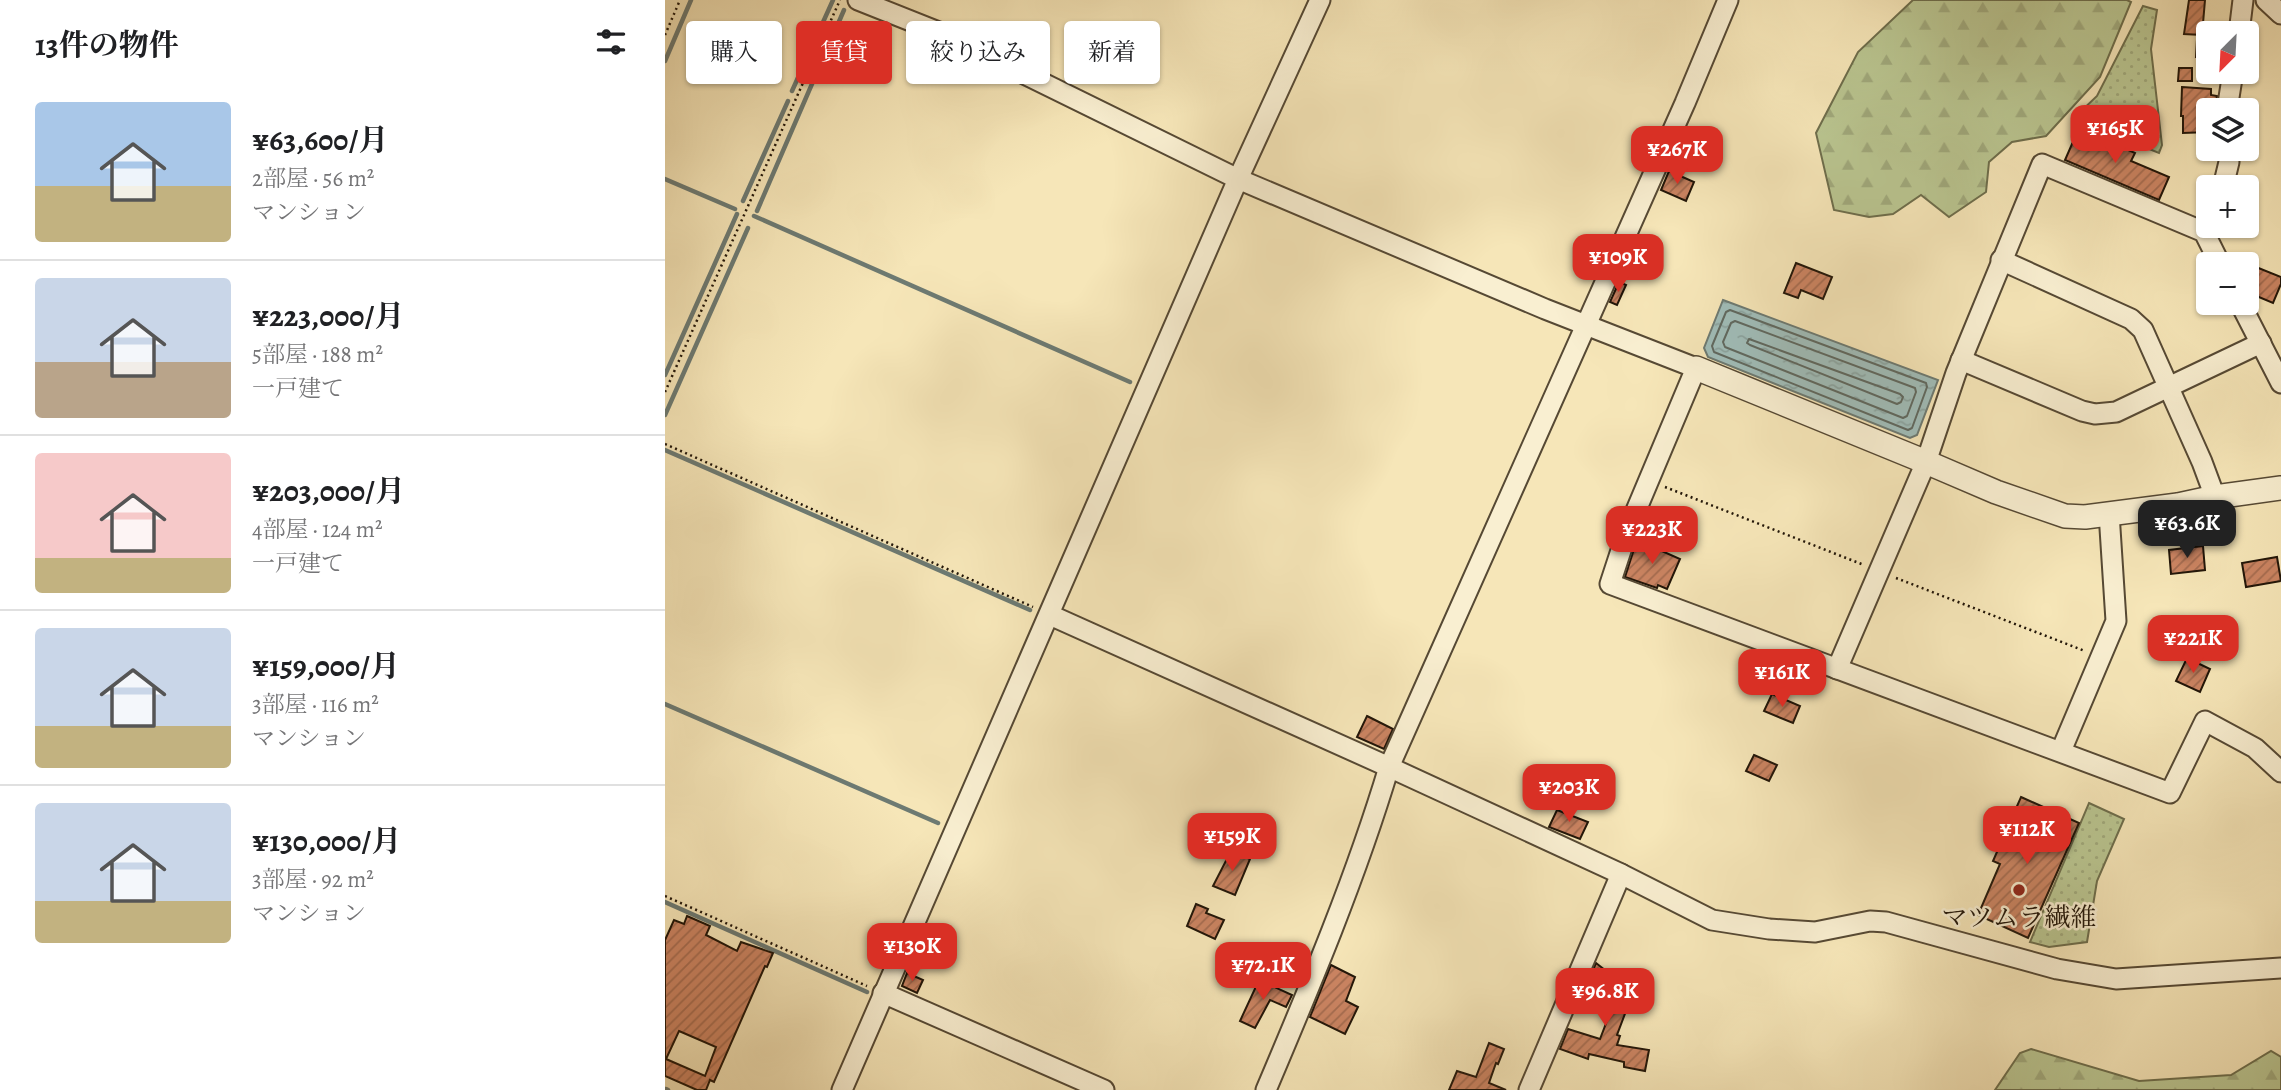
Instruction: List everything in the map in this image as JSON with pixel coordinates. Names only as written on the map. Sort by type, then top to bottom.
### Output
[{"type":"street","points":[[859,0],[941,33],[1238,179],[1586,325],[1926,461],[1996,492],[2054,513],[2085,517],[2281,488]]},
{"type":"street","points":[[842,1090],[1238,179],[1320,0]]},
{"type":"street","points":[[1266,1090],[1369,831],[1389,767],[1685,103],[1728,0]]},
{"type":"street","points":[[2240,21],[2243,0]]},
{"type":"street","points":[[2266,0],[2281,14]]},
{"type":"street","points":[[1837,669],[1926,461],[1961,360],[2042,164],[2204,232],[2214,252]]},
{"type":"street","points":[[2001,260],[2131,319],[2143,330],[2202,462],[2214,497]]},
{"type":"street","points":[[2246,315],[2281,383]]},
{"type":"street","points":[[1961,360],[2095,414],[2116,412],[2261,343]]},
{"type":"street","points":[[1696,368],[1627,532],[1611,584],[2170,793],[2205,721],[2255,748],[2281,772]]},
{"type":"street","points":[[2061,751],[2116,621],[2109,513]]},
{"type":"street","points":[[1050,615],[1389,767],[1621,874],[1712,920],[1769,929],[1815,932],[1870,921],[1886,922],[2057,969],[2116,979],[2281,968]]},
{"type":"street","points":[[1529,1090],[1621,874]]},
{"type":"street","points":[[883,993],[1104,1090]]},
{"type":"path","points":[[665,35],[680,0]]},
{"type":"path","points":[[665,392],[840,0]]},
{"type":"path","points":[[665,443],[1050,615]]},
{"type":"path","points":[[665,897],[883,993]]},
{"type":"green space","points":[[1913,0],[2131,2],[2100,77],[2046,136],[2012,142],[1989,162],[1986,192],[1949,217],[1921,195],[1893,214],[1869,217],[1834,210],[1816,133],[1858,52]]},
{"type":"green space","points":[[2143,6],[2157,10],[2151,49],[2162,145],[2159,153],[2073,119],[2097,96]]},
{"type":"green space","points":[[2089,803],[2124,819],[2097,881],[2087,942],[2049,947],[2030,942]]},
{"type":"green space","points":[[2031,1049],[2139,1081],[2231,1075],[2271,1051],[2281,1057],[2281,1090],[1995,1090],[2020,1053]]},
{"type":"water","points":[[1723,300],[1938,380],[1917,435],[1910,438],[1708,357],[1704,348]]},
{"type":"building","points":[[2189,0],[2205,0],[2203,21],[2196,21],[2196,35],[2184,34]]},
{"type":"building","points":[[2179,68],[2192,68],[2192,81],[2178,81]]},
{"type":"building","points":[[2182,87],[2211,89],[2211,95],[2217,96],[2196,98],[2196,132],[2183,133]]},
{"type":"building","points":[[2079,128],[2093,133],[2090,140],[2112,150],[2115,144],[2135,153],[2131,161],[2169,177],[2159,200],[2065,160]]},
{"type":"building","points":[[1669,171],[1694,182],[1686,201],[1661,190]]},
{"type":"building","points":[[1796,263],[1832,277],[1823,299],[1801,290],[1798,298],[1784,293]]},
{"type":"building","points":[[2259,268],[2281,277],[2273,303],[2259,297]]},
{"type":"building","points":[[1619,282],[1626,285],[1617,305],[1610,302]]},
{"type":"building","points":[[1637,540],[1680,559],[1667,589],[1625,577]]},
{"type":"building","points":[[2203,546],[2205,570],[2171,574],[2169,550]]},
{"type":"building","points":[[2277,557],[2281,581],[2246,587],[2242,563]]},
{"type":"building","points":[[2187,658],[2210,669],[2200,692],[2176,681]]},
{"type":"building","points":[[1772,694],[1800,706],[1793,723],[1764,711]]},
{"type":"building","points":[[1367,716],[1393,729],[1384,749],[1357,737]]},
{"type":"building","points":[[1754,755],[1777,765],[1769,781],[1746,771]]},
{"type":"building","name":"マツムラ繊維","points":[[2021,797],[2079,823],[2028,938],[1978,915],[2000,864],[1993,861]]},
{"type":"building","points":[[1557,810],[1588,822],[1580,839],[1549,827]]},
{"type":"building","points":[[1231,851],[1250,859],[1235,895],[1213,886]]},
{"type":"building","points":[[1196,904],[1208,909],[1206,913],[1224,920],[1215,939],[1187,926]]},
{"type":"building","points":[[687,916],[710,926],[706,935],[737,951],[741,942],[773,953],[714,1082],[710,1080],[706,1090],[697,1090],[665,1076],[665,940],[674,920],[684,924]],"holes":[[[679,1031],[716,1047],[705,1076],[666,1059]]]},
{"type":"building","points":[[1596,963],[1610,974],[1601,991],[1629,1003],[1617,1035],[1620,1036],[1617,1045],[1649,1050],[1645,1071],[1624,1067],[1624,1062],[1589,1054],[1588,1059],[1560,1049],[1568,1029],[1600,1039],[1610,1013],[1581,999]]},
{"type":"building","points":[[1331,965],[1355,977],[1346,1001],[1358,1007],[1345,1034],[1310,1017]]},
{"type":"building","points":[[907,973],[923,980],[917,993],[902,986]]},
{"type":"building","points":[[1259,980],[1292,995],[1286,1007],[1270,1000],[1255,1028],[1240,1021]]},
{"type":"building","points":[[1489,1043],[1504,1049],[1489,1083],[1506,1090],[1449,1090],[1457,1071],[1476,1077]]},
{"type":"waterway","points":[[665,61],[691,0]]},
{"type":"waterway","points":[[792,91],[833,0]]},
{"type":"waterway","points":[[757,211],[844,10]]},
{"type":"waterway","points":[[743,201],[788,101]]},
{"type":"waterway","points":[[665,179],[735,209]]},
{"type":"waterway","points":[[665,375],[737,214]]},
{"type":"waterway","points":[[754,216],[1130,382]]},
{"type":"waterway","points":[[665,415],[748,228]]},
{"type":"waterway","points":[[665,450],[1030,610]]},
{"type":"waterway","points":[[665,704],[938,823]]},
{"type":"waterway","points":[[665,902],[867,992]]},
{"type":"place","name":"マツムラ繊維","points":[[2019,890]]}]
